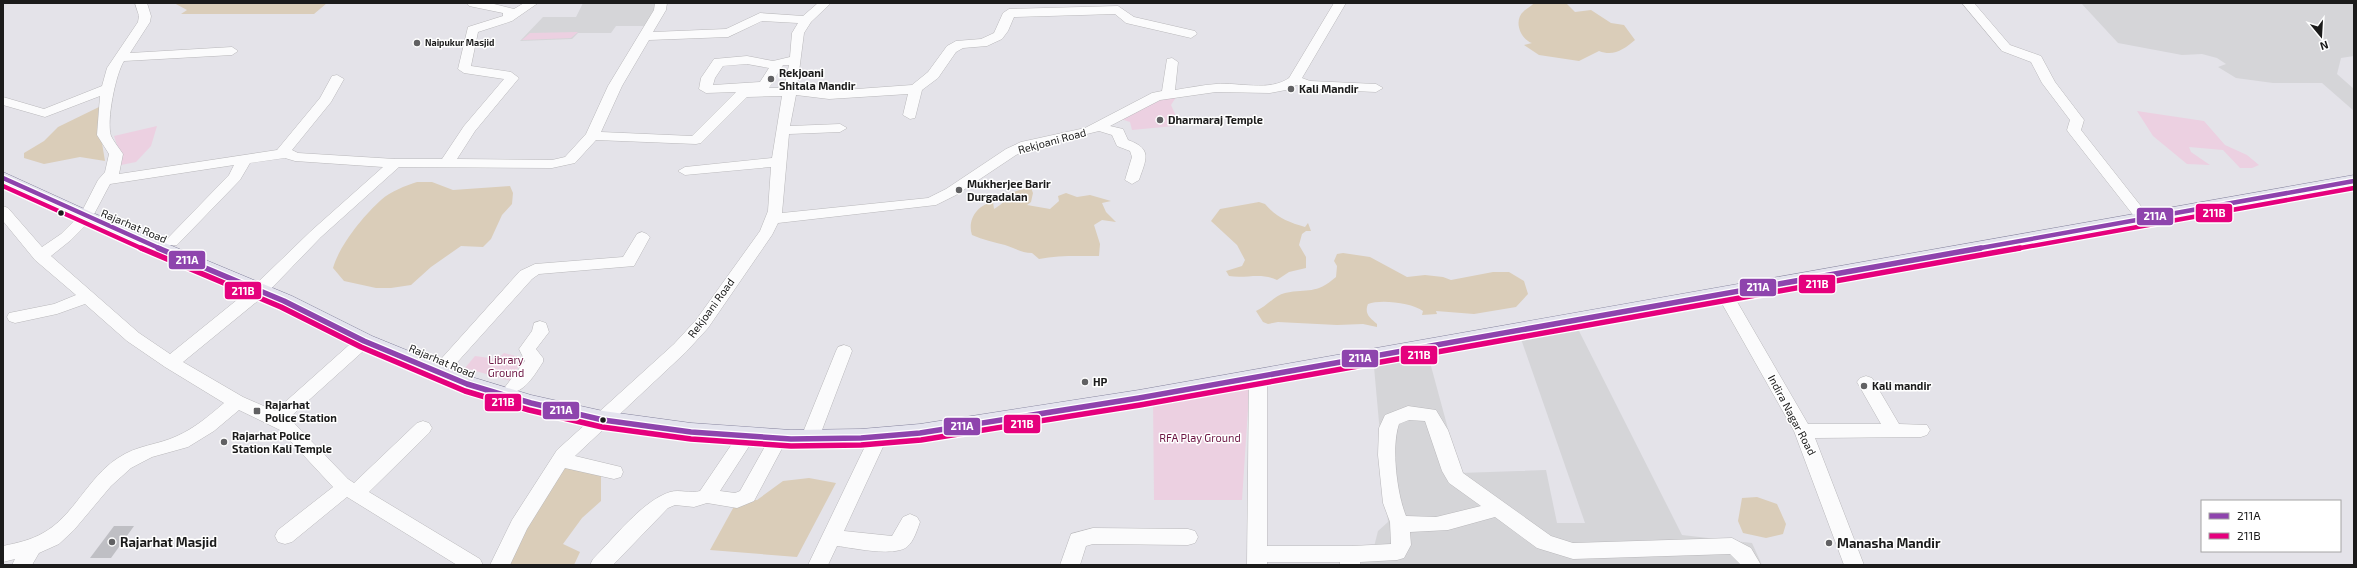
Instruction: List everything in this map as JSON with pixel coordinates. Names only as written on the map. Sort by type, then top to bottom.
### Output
[{"type":"main road","name":"Rajarhat Road","points":[[3,171],[133,235],[263,287],[471,374],[608,415],[729,427],[813,430],[879,427],[953,420],[1181,384],[1267,366],[1759,278],[2140,213],[2351,180]]},
{"type":"main road","name":"Rajarhat Road","points":[[3,178],[88,212],[172,242],[263,287],[364,341],[467,384],[531,403],[608,415],[691,432],[778,439],[879,436],[920,432],[1131,399],[2351,180]]},
{"type":"street","points":[[41,256],[66,237],[88,212],[105,180],[112,173],[116,158],[104,135],[105,101],[113,68],[144,22],[145,16],[141,3]]},
{"type":"street","points":[[473,3],[510,11],[508,18]]},
{"type":"street","points":[[447,163],[469,129],[512,78],[506,75],[464,69],[472,30],[508,18],[532,3]]},
{"type":"street","points":[[105,180],[244,160],[282,154],[285,152],[295,157],[395,163],[563,163],[570,160],[592,136],[615,86],[660,10],[661,3]]},
{"type":"street","name":"Rekjoani Road","points":[[500,565],[519,525],[561,460],[574,444],[649,378],[702,324],[767,232],[772,219],[783,130],[789,91],[796,60],[798,33],[806,20],[825,3]]},
{"type":"street","points":[[1340,3],[1294,80],[1308,85],[1376,88]]},
{"type":"street","points":[[1968,3],[2006,48],[2028,55],[2038,62],[2049,83],[2077,120],[2074,130],[2140,213]]},
{"type":"street","points":[[910,115],[916,89],[932,74],[951,48],[960,44],[983,43],[998,36],[1011,8],[1118,10],[1130,20],[1191,34]]},
{"type":"street","points":[[644,36],[728,33],[760,17],[806,20]]},
{"type":"street","points":[[120,57],[232,51]]},
{"type":"street","points":[[777,66],[746,60],[719,62],[708,78],[706,88],[760,88],[765,85],[777,66],[779,62],[789,59],[796,60]]},
{"type":"street","points":[[1168,93],[1172,62]]},
{"type":"street","points":[[282,154],[326,99],[337,79]]},
{"type":"street","name":"Rekjoani Road","points":[[772,219],[931,202],[951,192],[1018,148],[1084,133],[1157,96],[1168,93],[1216,88],[1270,89],[1286,86],[1294,80]]},
{"type":"street","points":[[3,101],[45,113],[108,88]]},
{"type":"street","points":[[592,136],[696,140],[743,93],[804,90],[829,94],[916,89]]},
{"type":"street","points":[[1098,127],[1118,132],[1122,143],[1136,148],[1139,157],[1132,180]]},
{"type":"street","points":[[783,130],[840,128]]},
{"type":"street","points":[[172,242],[235,177],[244,160]]},
{"type":"street","points":[[685,171],[779,162]]},
{"type":"street","points":[[172,363],[263,287],[316,234],[395,163]]},
{"type":"street","points":[[3,211],[41,256],[133,337],[172,363],[237,402],[277,419],[291,429],[350,490],[452,550],[473,565]]},
{"type":"street","points":[[447,363],[526,275],[535,269],[628,262],[642,237]]},
{"type":"street","name":"Indira Nagar Road","points":[[1724,293],[1802,431],[1824,482],[1843,540],[1854,565]]},
{"type":"street","points":[[15,317],[57,309],[86,297]]},
{"type":"street","points":[[514,387],[534,362],[534,358],[528,349],[540,332],[540,327]]},
{"type":"street","points":[[277,419],[364,341]]},
{"type":"street","points":[[813,430],[819,408],[836,376],[844,351]]},
{"type":"street","points":[[1258,376],[1257,560],[1350,560],[1397,552],[1401,545],[1400,522],[1394,509],[1387,455],[1389,423],[1395,416],[1408,412],[1430,416],[1436,422],[1449,467],[1466,487],[1544,542],[1573,551],[1732,546],[1741,549],[1748,557],[1751,565]]},
{"type":"street","points":[[1866,382],[1894,430]]},
{"type":"street","points":[[3,554],[32,547],[52,538],[67,525],[104,481],[124,463],[147,451],[182,442],[208,426],[237,402]]},
{"type":"street","points":[[285,536],[350,490],[423,428]]},
{"type":"street","points":[[1802,431],[1921,430]]},
{"type":"street","points":[[818,565],[879,436]]},
{"type":"street","points":[[707,496],[746,437]]},
{"type":"street","points":[[600,565],[661,503],[674,498],[694,500],[707,496],[737,501],[747,496],[778,439]]},
{"type":"street","points":[[561,460],[614,472]]},
{"type":"street","points":[[1400,522],[1408,525],[1453,521],[1496,509]]},
{"type":"street","points":[[831,538],[890,544],[899,543],[903,539],[910,522]]},
{"type":"street","points":[[1070,565],[1078,540],[1093,536],[1188,537]]},
{"type":"street","points":[[22,565],[32,547]]},
{"type":"shaded area","points":[[174,3],[327,3],[314,14],[181,14],[187,10]]},
{"type":"shaded area","points":[[583,3],[658,3],[648,26],[616,26],[611,33],[578,33],[572,39],[520,41],[543,17],[576,17]]},
{"type":"shaded area","points":[[1534,3],[1567,4],[1575,12],[1591,10],[1611,23],[1624,25],[1635,40],[1614,53],[1604,53],[1599,51],[1579,61],[1539,55],[1524,45],[1532,43],[1524,38],[1519,29],[1519,19],[1521,15]]},
{"type":"shaded area","points":[[2081,3],[2354,3],[2354,56],[2341,58],[2337,74],[2354,89],[2354,111],[2322,83],[2273,83],[2236,78],[2218,67],[2226,64],[2217,58],[2202,54],[2182,55],[2118,43]]},
{"type":"shaded area","points":[[99,107],[101,137],[105,161],[80,157],[44,164],[24,158],[24,153],[44,141],[58,127]]},
{"type":"shaded area","points":[[417,182],[432,182],[453,190],[510,186],[513,193],[512,204],[502,215],[491,239],[483,247],[461,246],[431,267],[411,285],[391,288],[376,288],[344,281],[333,268],[336,259],[353,231],[374,206],[385,197],[398,189]]},
{"type":"shaded area","points":[[1031,188],[1033,193],[1031,202],[1027,205],[1050,209],[1059,201],[1058,196],[1066,193],[1077,197],[1090,195],[1111,201],[1102,203],[1106,212],[1116,222],[1102,220],[1094,225],[1100,244],[1099,256],[1061,256],[1039,259],[1032,253],[984,240],[972,235],[972,219],[982,206],[993,202],[994,209],[1012,193],[1022,189]]},
{"type":"shaded area","points":[[1259,202],[1265,204],[1278,216],[1287,221],[1305,227],[1308,223],[1311,231],[1306,231],[1302,234],[1299,245],[1306,257],[1306,268],[1289,272],[1277,280],[1265,276],[1229,276],[1226,271],[1242,266],[1245,260],[1237,245],[1211,221],[1220,209]]},
{"type":"shaded area","points":[[1343,253],[1370,257],[1407,277],[1425,275],[1443,277],[1451,280],[1493,272],[1509,272],[1524,281],[1528,294],[1516,307],[1474,314],[1436,311],[1437,314],[1422,315],[1423,311],[1404,304],[1381,302],[1368,304],[1367,313],[1377,324],[1377,327],[1363,324],[1337,325],[1278,322],[1268,324],[1263,322],[1256,311],[1281,294],[1317,289],[1329,283],[1336,277],[1337,266],[1334,261],[1337,254]]},
{"type":"shaded area","points":[[1576,325],[1682,535],[1752,543],[1762,565],[1361,565],[1362,546],[1374,547],[1378,531],[1388,522],[1374,367],[1428,355],[1460,473],[1546,470],[1557,523],[1585,523],[1520,336]]},
{"type":"shaded area","points":[[563,465],[601,474],[601,501],[582,518],[563,544],[580,552],[574,565],[505,565]]},
{"type":"shaded area","points":[[809,478],[836,483],[797,557],[710,550],[737,501],[757,500],[783,481]]},
{"type":"shaded area","points":[[1757,497],[1777,504],[1786,524],[1783,534],[1766,538],[1743,533],[1738,521],[1742,498]]},
{"type":"green space","points":[[578,32],[571,38],[522,40],[530,33]]},
{"type":"green space","points":[[1180,91],[1171,105],[1176,116],[1174,126],[1132,130],[1130,122],[1115,117]]},
{"type":"green space","points":[[2137,111],[2204,121],[2225,145],[2247,155],[2259,165],[2252,168],[2240,168],[2223,150],[2189,147],[2191,152],[2210,165],[2187,164],[2153,136]]},
{"type":"green space","points":[[157,126],[151,146],[136,162],[116,166],[120,155],[114,136]]},
{"type":"green space","name":"Library Ground","points":[[504,353],[523,358],[511,381],[465,368],[475,356],[497,359]]},
{"type":"green space","name":"RFA Play Ground","points":[[1250,379],[1242,500],[1154,500],[1153,398]]},
{"type":"building","name":"Rajarhat Masjid","points":[[114,526],[134,526],[111,558],[90,558]]},
{"type":"transit line","name":"211A","points":[[3,178],[86,217],[284,301],[364,341],[467,384],[531,403],[603,420],[691,432],[791,439],[861,438],[920,433],[1139,398],[2354,181]]},
{"type":"transit line","name":"211B","points":[[3,186],[83,223],[281,307],[361,347],[465,391],[529,410],[602,427],[691,439],[791,446],[861,445],[921,440],[1140,405],[2354,188]]},
{"type":"place","name":"Naipukur Masjid","points":[[417,43]]},
{"type":"place","name":"Rekjoani Shitala Mandir","points":[[771,79]]},
{"type":"place","name":"Kali Mandir","points":[[1291,89]]},
{"type":"place","name":"Dharmaraj Temple","points":[[1160,120]]},
{"type":"place","name":"Mukherjee Barir Durgadalan","points":[[959,190]]},
{"type":"place","name":"HP","points":[[1085,382]]},
{"type":"place","name":"Kali mandir","points":[[1864,386]]},
{"type":"place","name":"Rajarhat Police Station","points":[[257,411]]},
{"type":"place","name":"Rajarhat Police Station Kali Temple","points":[[224,442]]},
{"type":"place","name":"Rajarhat Masjid","points":[[112,542]]},
{"type":"place","name":"Manasha Mandir","points":[[1829,543]]}]
